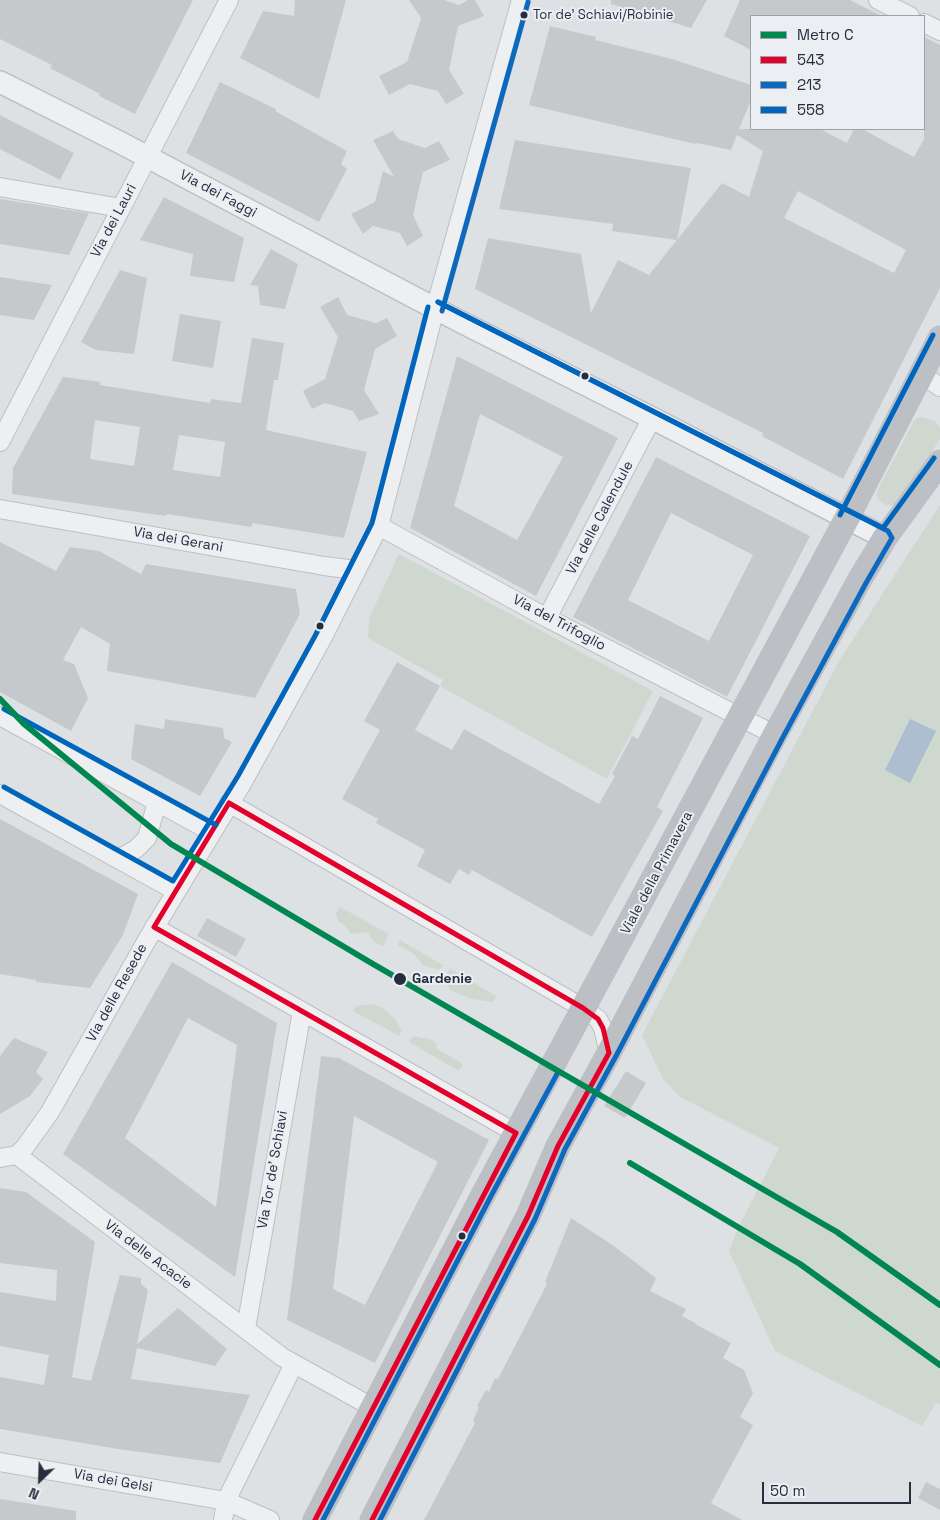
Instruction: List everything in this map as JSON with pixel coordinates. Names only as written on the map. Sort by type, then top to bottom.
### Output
[{"type":"main road","name":"Viale della Primavera","points":[[315,1520],[484,1193],[847,518],[930,381],[940,338]]},
{"type":"main road","points":[[372,1520],[528,1216],[558,1146],[609,1053],[775,735],[860,579],[885,538],[940,462]]},
{"type":"street","name":"Via dei Lauri","points":[[0,442],[229,0]]},
{"type":"street","points":[[521,0],[435,309],[379,526],[322,640],[229,803],[583,1008],[598,1019],[603,1028],[609,1053]]},
{"type":"street","points":[[878,0],[908,15]]},
{"type":"street","points":[[925,24],[940,31]]},
{"type":"street","name":"Via dei Faggi","points":[[0,82],[435,309],[885,538]]},
{"type":"street","points":[[0,187],[121,208]]},
{"type":"street","name":"Via delle Calendule","points":[[547,618],[652,418]]},
{"type":"street","name":"Via dei Gerani","points":[[0,509],[356,570]]},
{"type":"street","name":"Via del Trifoglio","points":[[379,526],[547,618],[775,735]]},
{"type":"street","points":[[0,716],[212,832]]},
{"type":"street","points":[[0,794],[176,891]]},
{"type":"street","points":[[118,859],[136,849],[147,838],[157,802]]},
{"type":"street","name":"Via delle Resede","points":[[8,1157],[25,1148],[50,1112],[154,927],[229,803]]},
{"type":"street","points":[[154,927],[516,1133]]},
{"type":"street","name":"Via Tor de' Schiavi","points":[[246,1328],[302,1011]]},
{"type":"street","name":"Via delle Acacie","points":[[8,1157],[246,1328],[282,1357],[372,1408]]},
{"type":"street","points":[[223,1520],[226,1501],[294,1364]]},
{"type":"street","name":"Via dei Gelsi","points":[[0,1462],[226,1501],[270,1520]]},
{"type":"shaded area","points":[[923,417],[934,421],[940,427],[940,439],[900,502],[895,506],[886,505],[879,500],[877,491],[914,421]]},
{"type":"shaded area","points":[[940,505],[940,1405],[936,1403],[922,1426],[775,1351],[729,1251],[738,1228],[779,1148],[680,1097],[663,1079],[642,1035],[839,661]]},
{"type":"shaded area","points":[[399,554],[653,691],[607,779],[440,686],[443,680],[368,638],[369,618]]},
{"type":"shaded area","points":[[340,907],[389,934],[383,946],[375,943],[367,932],[351,934],[338,921],[336,913]]},
{"type":"shaded area","points":[[400,940],[443,965],[440,970],[424,966],[414,954],[398,945]]},
{"type":"shaded area","points":[[450,968],[496,996],[494,1001],[472,999],[450,990],[444,979]]},
{"type":"shaded area","points":[[373,1004],[383,1008],[395,1019],[402,1031],[399,1036],[353,1011],[356,1006]]},
{"type":"shaded area","points":[[413,1036],[433,1040],[437,1045],[436,1048],[463,1064],[459,1071],[409,1042]]},
{"type":"water","points":[[910,719],[936,731],[910,783],[885,770]]},
{"type":"building","points":[[0,0],[193,0],[135,114],[50,68],[52,65],[0,39]]},
{"type":"building","points":[[295,0],[346,0],[319,99],[240,58],[263,11],[294,16]]},
{"type":"building","points":[[409,0],[444,0],[459,5],[468,0],[475,0],[484,16],[458,26],[449,70],[464,94],[446,104],[438,91],[410,84],[389,95],[379,76],[407,62],[421,18]]},
{"type":"building","points":[[611,0],[707,0],[691,28],[611,4]]},
{"type":"building","points":[[740,0],[850,0],[880,15],[750,15],[750,49],[724,36]]},
{"type":"building","points":[[550,26],[596,37],[595,40],[672,59],[750,85],[750,102],[739,129],[822,130],[847,143],[854,130],[864,130],[914,157],[924,139],[925,130],[925,38],[940,45],[940,288],[843,479],[762,436],[763,433],[475,289],[488,238],[581,254],[591,313],[618,260],[649,275],[722,183],[749,197],[763,151],[737,135],[731,150],[695,144],[529,105]],"holes":[[[798,191],[906,250],[894,273],[784,218]]]},
{"type":"building","points":[[220,82],[276,109],[275,111],[347,151],[341,164],[347,169],[319,222],[186,153]]},
{"type":"building","points":[[0,115],[74,153],[60,180],[0,149]]},
{"type":"building","points":[[393,131],[398,139],[425,148],[439,141],[450,160],[423,172],[413,215],[423,236],[407,246],[400,233],[373,226],[363,234],[351,214],[375,202],[383,171],[394,177],[373,140]]},
{"type":"building","points":[[515,140],[691,168],[677,240],[612,231],[613,224],[499,209]]},
{"type":"building","points":[[164,197],[244,238],[234,282],[190,276],[193,254],[140,240]]},
{"type":"building","points":[[0,199],[89,213],[69,255],[0,244]]},
{"type":"building","points":[[271,249],[298,264],[285,309],[260,305],[258,286],[250,285]]},
{"type":"building","points":[[120,270],[147,278],[134,354],[96,350],[81,342]]},
{"type":"building","points":[[0,277],[52,285],[34,320],[0,315]]},
{"type":"building","points":[[338,297],[347,315],[376,323],[387,318],[397,336],[375,349],[364,390],[379,414],[359,421],[353,411],[325,403],[312,409],[303,391],[325,379],[338,337],[320,307]]},
{"type":"building","points":[[180,314],[221,321],[213,368],[172,361]]},
{"type":"building","points":[[252,338],[284,343],[278,380],[274,380],[266,430],[367,452],[344,538],[252,523],[252,527],[12,494],[13,468],[63,377],[101,382],[100,385],[210,403],[211,399],[241,403]],"holes":[[[95,420],[140,427],[134,466],[90,459]],[[179,435],[225,442],[220,477],[173,470]]]},
{"type":"building","points":[[457,356],[618,438],[536,596],[410,528]],"holes":[[[480,414],[563,457],[517,540],[454,506]]]},
{"type":"building","points":[[656,457],[810,536],[727,697],[573,617]],"holes":[[[671,513],[753,555],[709,641],[628,600]]]},
{"type":"building","points":[[0,542],[56,571],[70,547],[99,551],[141,574],[146,564],[296,589],[300,614],[255,698],[107,671],[110,644],[81,627],[63,660],[74,664],[88,698],[71,731],[0,692]]},
{"type":"building","points":[[397,662],[440,686],[415,730],[452,750],[464,729],[599,804],[615,776],[612,774],[632,736],[638,739],[660,696],[703,718],[657,807],[663,811],[592,937],[472,870],[469,875],[459,869],[450,884],[417,866],[425,850],[376,823],[378,819],[342,799],[380,730],[364,721]]},
{"type":"building","points":[[165,719],[223,728],[224,738],[232,742],[200,796],[131,759],[135,724],[164,729]]},
{"type":"building","points":[[0,819],[138,894],[123,935],[90,988],[36,982],[36,980],[0,974]]},
{"type":"building","points":[[207,918],[246,939],[236,957],[197,936]]},
{"type":"building","points":[[172,962],[277,1023],[235,1277],[63,1154]],"holes":[[[188,1018],[237,1045],[216,1207],[125,1138]]]},
{"type":"building","points":[[14,1038],[48,1052],[36,1072],[43,1079],[30,1096],[0,1114],[0,1056]]},
{"type":"building","points":[[321,1056],[339,1058],[489,1140],[375,1363],[287,1320]],"holes":[[[354,1116],[438,1162],[365,1305],[333,1289]]]},
{"type":"building","points":[[626,1071],[646,1083],[625,1118],[604,1106]]},
{"type":"building","points":[[0,1188],[26,1192],[95,1242],[72,1377],[91,1381],[120,1275],[141,1278],[141,1284],[148,1290],[137,1344],[178,1308],[227,1349],[215,1366],[137,1348],[131,1379],[250,1395],[220,1463],[118,1449],[0,1429],[0,1377],[44,1385],[49,1355],[0,1346],[0,1292],[56,1301],[57,1270],[0,1263]]},
{"type":"building","points":[[571,1218],[611,1244],[656,1278],[650,1291],[686,1309],[682,1316],[731,1343],[723,1358],[744,1370],[753,1393],[740,1417],[753,1425],[711,1503],[742,1520],[424,1520],[475,1423],[473,1421],[479,1407],[477,1406],[486,1390],[489,1392],[495,1378],[498,1379],[547,1284],[545,1282]]},
{"type":"building","points":[[926,1482],[940,1489],[940,1510],[918,1498]]},
{"type":"building","points":[[0,1499],[76,1511],[76,1520],[0,1520]]},
{"type":"metro line","name":"C","points":[[0,699],[24,724],[171,844],[373,964],[837,1232],[940,1305]]},
{"type":"metro line","name":"C","points":[[630,1163],[800,1264],[940,1365]]},
{"type":"transit line","name":"213","points":[[442,311],[528,2]]},
{"type":"transit line","name":"213","points":[[380,1520],[535,1219],[565,1149],[616,1056],[782,739],[892,538],[888,531],[438,302]]},
{"type":"transit line","name":"558","points":[[438,302],[883,528],[934,458]]},
{"type":"transit line","name":"558","points":[[4,787],[173,881],[238,776],[315,636],[372,523],[428,307]]},
{"type":"transit line","name":"558","points":[[840,515],[933,335]]},
{"type":"transit line","name":"558","points":[[4,709],[216,825]]},
{"type":"transit line","name":"543","points":[[229,803],[583,1008],[598,1019],[603,1028],[609,1053]]},
{"type":"transit line","name":"543","points":[[154,927],[229,803]]},
{"type":"transit line","name":"543","points":[[154,927],[516,1133]]},
{"type":"transit line","name":"543","points":[[372,1520],[528,1216],[558,1146],[609,1053]]},
{"type":"transit line","name":"213","points":[[323,1520],[491,1196],[557,1074]]},
{"type":"transit line","name":"543","points":[[315,1520],[516,1133]]},
{"type":"place","name":"Tor de' Schiavi/Robinie","points":[[524,15]]},
{"type":"place","name":"Gardenie","points":[[400,979]]}]
